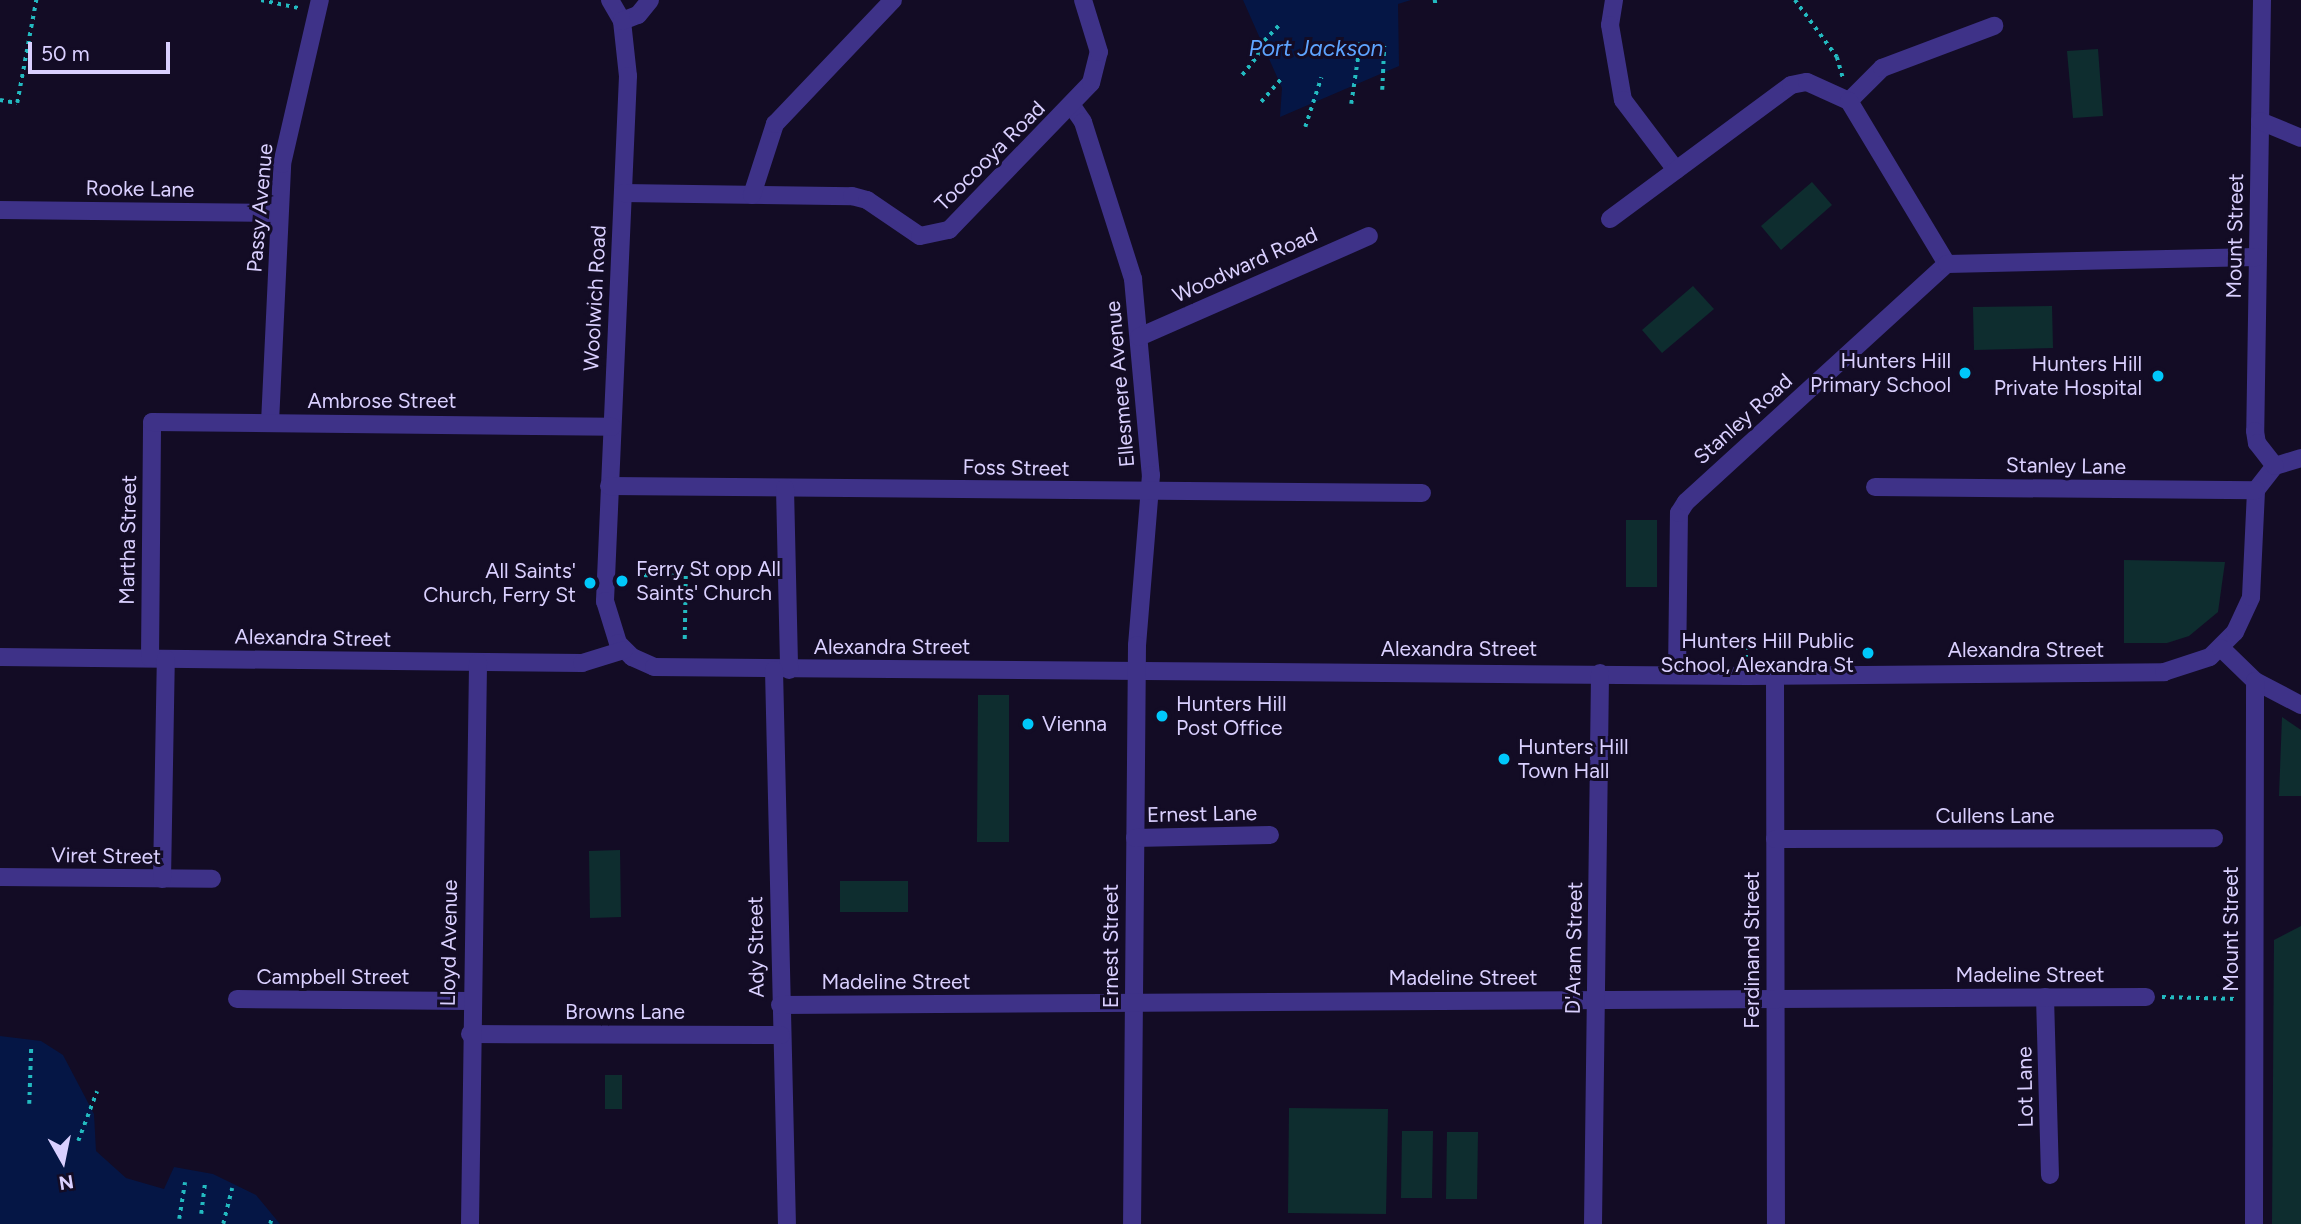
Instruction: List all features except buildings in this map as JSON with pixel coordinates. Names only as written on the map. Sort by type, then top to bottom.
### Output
[{"type":"street","name":"Passy Avenue","points":[[270,423],[282,164],[320,0]]},
{"type":"street","name":"Woolwich Road","points":[[610,0],[622,21],[628,57],[605,601],[613,635],[624,650]]},
{"type":"street","points":[[622,21],[638,15],[650,0]]},
{"type":"street","points":[[752,195],[775,124],[892,0]]},
{"type":"street","name":"Toocooya Road","points":[[623,193],[852,196],[867,200],[919,236],[934,236],[961,222],[1091,83],[1099,52],[1083,0]]},
{"type":"street","points":[[1615,0],[1610,25],[1623,100],[1676,170]]},
{"type":"street","name":"Mount Street","points":[[2262,0],[2255,430],[2258,443],[2275,466]]},
{"type":"street","points":[[1849,101],[1882,68],[1994,26]]},
{"type":"street","points":[[1610,219],[1791,85],[1807,82],[1825,86],[1849,101],[1948,264],[2257,257]]},
{"type":"street","name":"Ellesmere Avenue","points":[[1072,106],[1083,122],[1133,279],[1149,492],[1136,669]]},
{"type":"street","points":[[2260,121],[2301,138]]},
{"type":"street","name":"Rooke Lane","points":[[0,210],[278,213]]},
{"type":"street","name":"Woodward Road","points":[[1139,337],[1369,236]]},
{"type":"street","name":"Stanley Road","points":[[1677,674],[1679,513],[1948,264]]},
{"type":"street","name":"Ambrose Street","points":[[152,422],[612,426]]},
{"type":"street","name":"Martha Street","points":[[152,422],[162,879]]},
{"type":"street","points":[[2256,490],[2275,466],[2301,458]]},
{"type":"street","name":"Foss Street","points":[[609,486],[1422,492]]},
{"type":"street","name":"Stanley Lane","points":[[1875,487],[2256,490]]},
{"type":"street","name":"Ady Street","points":[[785,488],[781,670],[780,1005],[787,1224]]},
{"type":"street","name":"Alexandra Street","points":[[0,657],[582,663],[624,650],[643,664],[666,669],[1136,669],[1775,675],[2164,672],[2201,661],[2221,648],[2241,621],[2252,585],[2256,490]]},
{"type":"street","points":[[2221,648],[2255,681],[2301,705]]},
{"type":"street","name":"Lloyd Avenue","points":[[470,1224],[470,1000],[478,662]]},
{"type":"street","name":"Ernest Street","points":[[1132,1224],[1136,669]]},
{"type":"street","name":"D'Aram Street","points":[[1593,1224],[1600,673]]},
{"type":"street","name":"Ferdinand Street","points":[[1775,675],[1776,1224]]},
{"type":"street","name":"Mount Street","points":[[2253,1224],[2255,681]]},
{"type":"street","name":"Ernest Lane","points":[[1135,838],[1270,835]]},
{"type":"street","name":"Cullens Lane","points":[[1775,839],[2214,838]]},
{"type":"street","name":"Viret Street","points":[[0,877],[212,879]]},
{"type":"street","name":"Lot Lane","points":[[2045,997],[2050,1175]]},
{"type":"street","name":"Madeline Street","points":[[780,1005],[2146,997]]},
{"type":"street","name":"Campbell Street","points":[[237,999],[470,1000]]},
{"type":"street","name":"Browns Lane","points":[[470,1034],[781,1035]]},
{"type":"path","points":[[0,100],[16,103],[36,0]]},
{"type":"path","points":[[261,0],[282,3]]},
{"type":"path","points":[[1435,0],[1436,8]]},
{"type":"path","points":[[1795,0],[1837,57],[1849,101]]},
{"type":"path","points":[[1242,75],[1258,55],[1258,47],[1279,25]]},
{"type":"path","points":[[1351,104],[1360,43]]},
{"type":"path","points":[[1382,90],[1384,46]]},
{"type":"path","points":[[1261,102],[1283,78]]},
{"type":"path","points":[[1305,127],[1321,78]]},
{"type":"path","points":[[636,575],[686,576],[685,642]]},
{"type":"path","points":[[1690,646],[1747,647],[1747,660]]},
{"type":"path","points":[[2146,997],[2254,999]]},
{"type":"path","points":[[29,1104],[31,1047]]},
{"type":"path","points":[[78,1141],[97,1091]]},
{"type":"path","points":[[178,1219],[185,1182]]},
{"type":"path","points":[[201,1214],[205,1182]]},
{"type":"path","points":[[223,1224],[232,1188]]},
{"type":"green space","points":[[2098,49],[2103,116],[2073,118],[2067,51]]},
{"type":"green space","points":[[1812,182],[1832,205],[1781,250],[1761,226]]},
{"type":"green space","points":[[1693,286],[1714,309],[1662,353],[1642,330]]},
{"type":"green space","points":[[2052,306],[2053,348],[1974,350],[1973,307]]},
{"type":"green space","points":[[1626,520],[1657,520],[1657,587],[1626,587]]},
{"type":"green space","points":[[2124,560],[2225,562],[2218,612],[2189,636],[2167,643],[2124,643]]},
{"type":"green space","points":[[978,695],[1009,695],[1009,842],[977,842]]},
{"type":"green space","points":[[2282,717],[2301,730],[2301,796],[2279,796]]},
{"type":"green space","points":[[620,850],[621,917],[590,918],[589,851]]},
{"type":"green space","points":[[840,881],[908,881],[908,912],[840,912]]},
{"type":"green space","points":[[2301,926],[2301,1224],[2272,1224],[2274,940]]},
{"type":"green space","points":[[605,1075],[622,1075],[622,1109],[605,1109]]},
{"type":"green space","points":[[1289,1108],[1388,1109],[1386,1214],[1288,1213]]},
{"type":"green space","points":[[1402,1131],[1433,1131],[1432,1198],[1401,1198]]},
{"type":"green space","points":[[1447,1132],[1478,1132],[1477,1199],[1446,1199]]},
{"type":"water","name":"Port Jackson","points":[[1243,0],[1411,0],[1398,4],[1399,66],[1280,117],[1282,88]]},
{"type":"water","points":[[0,1036],[41,1041],[63,1055],[94,1114],[96,1151],[126,1178],[164,1189],[174,1167],[213,1174],[256,1195],[280,1224],[0,1224]]},
{"type":"place","name":"Hunters Hill Primary School","points":[[1965,373]]},
{"type":"place","name":"Hunters Hill Private Hospital","points":[[2158,376]]},
{"type":"place","name":"Ferry St opp All Saints' Church","points":[[622,581]]},
{"type":"place","name":"All Saints' Church, Ferry St","points":[[590,583]]},
{"type":"place","name":"Hunters Hill Public School, Alexandra St","points":[[1868,653]]},
{"type":"place","name":"Hunters Hill Post Office","points":[[1162,716]]},
{"type":"place","name":"Vienna","points":[[1028,724]]},
{"type":"place","name":"Hunters Hill Town Hall","points":[[1504,759]]}]
